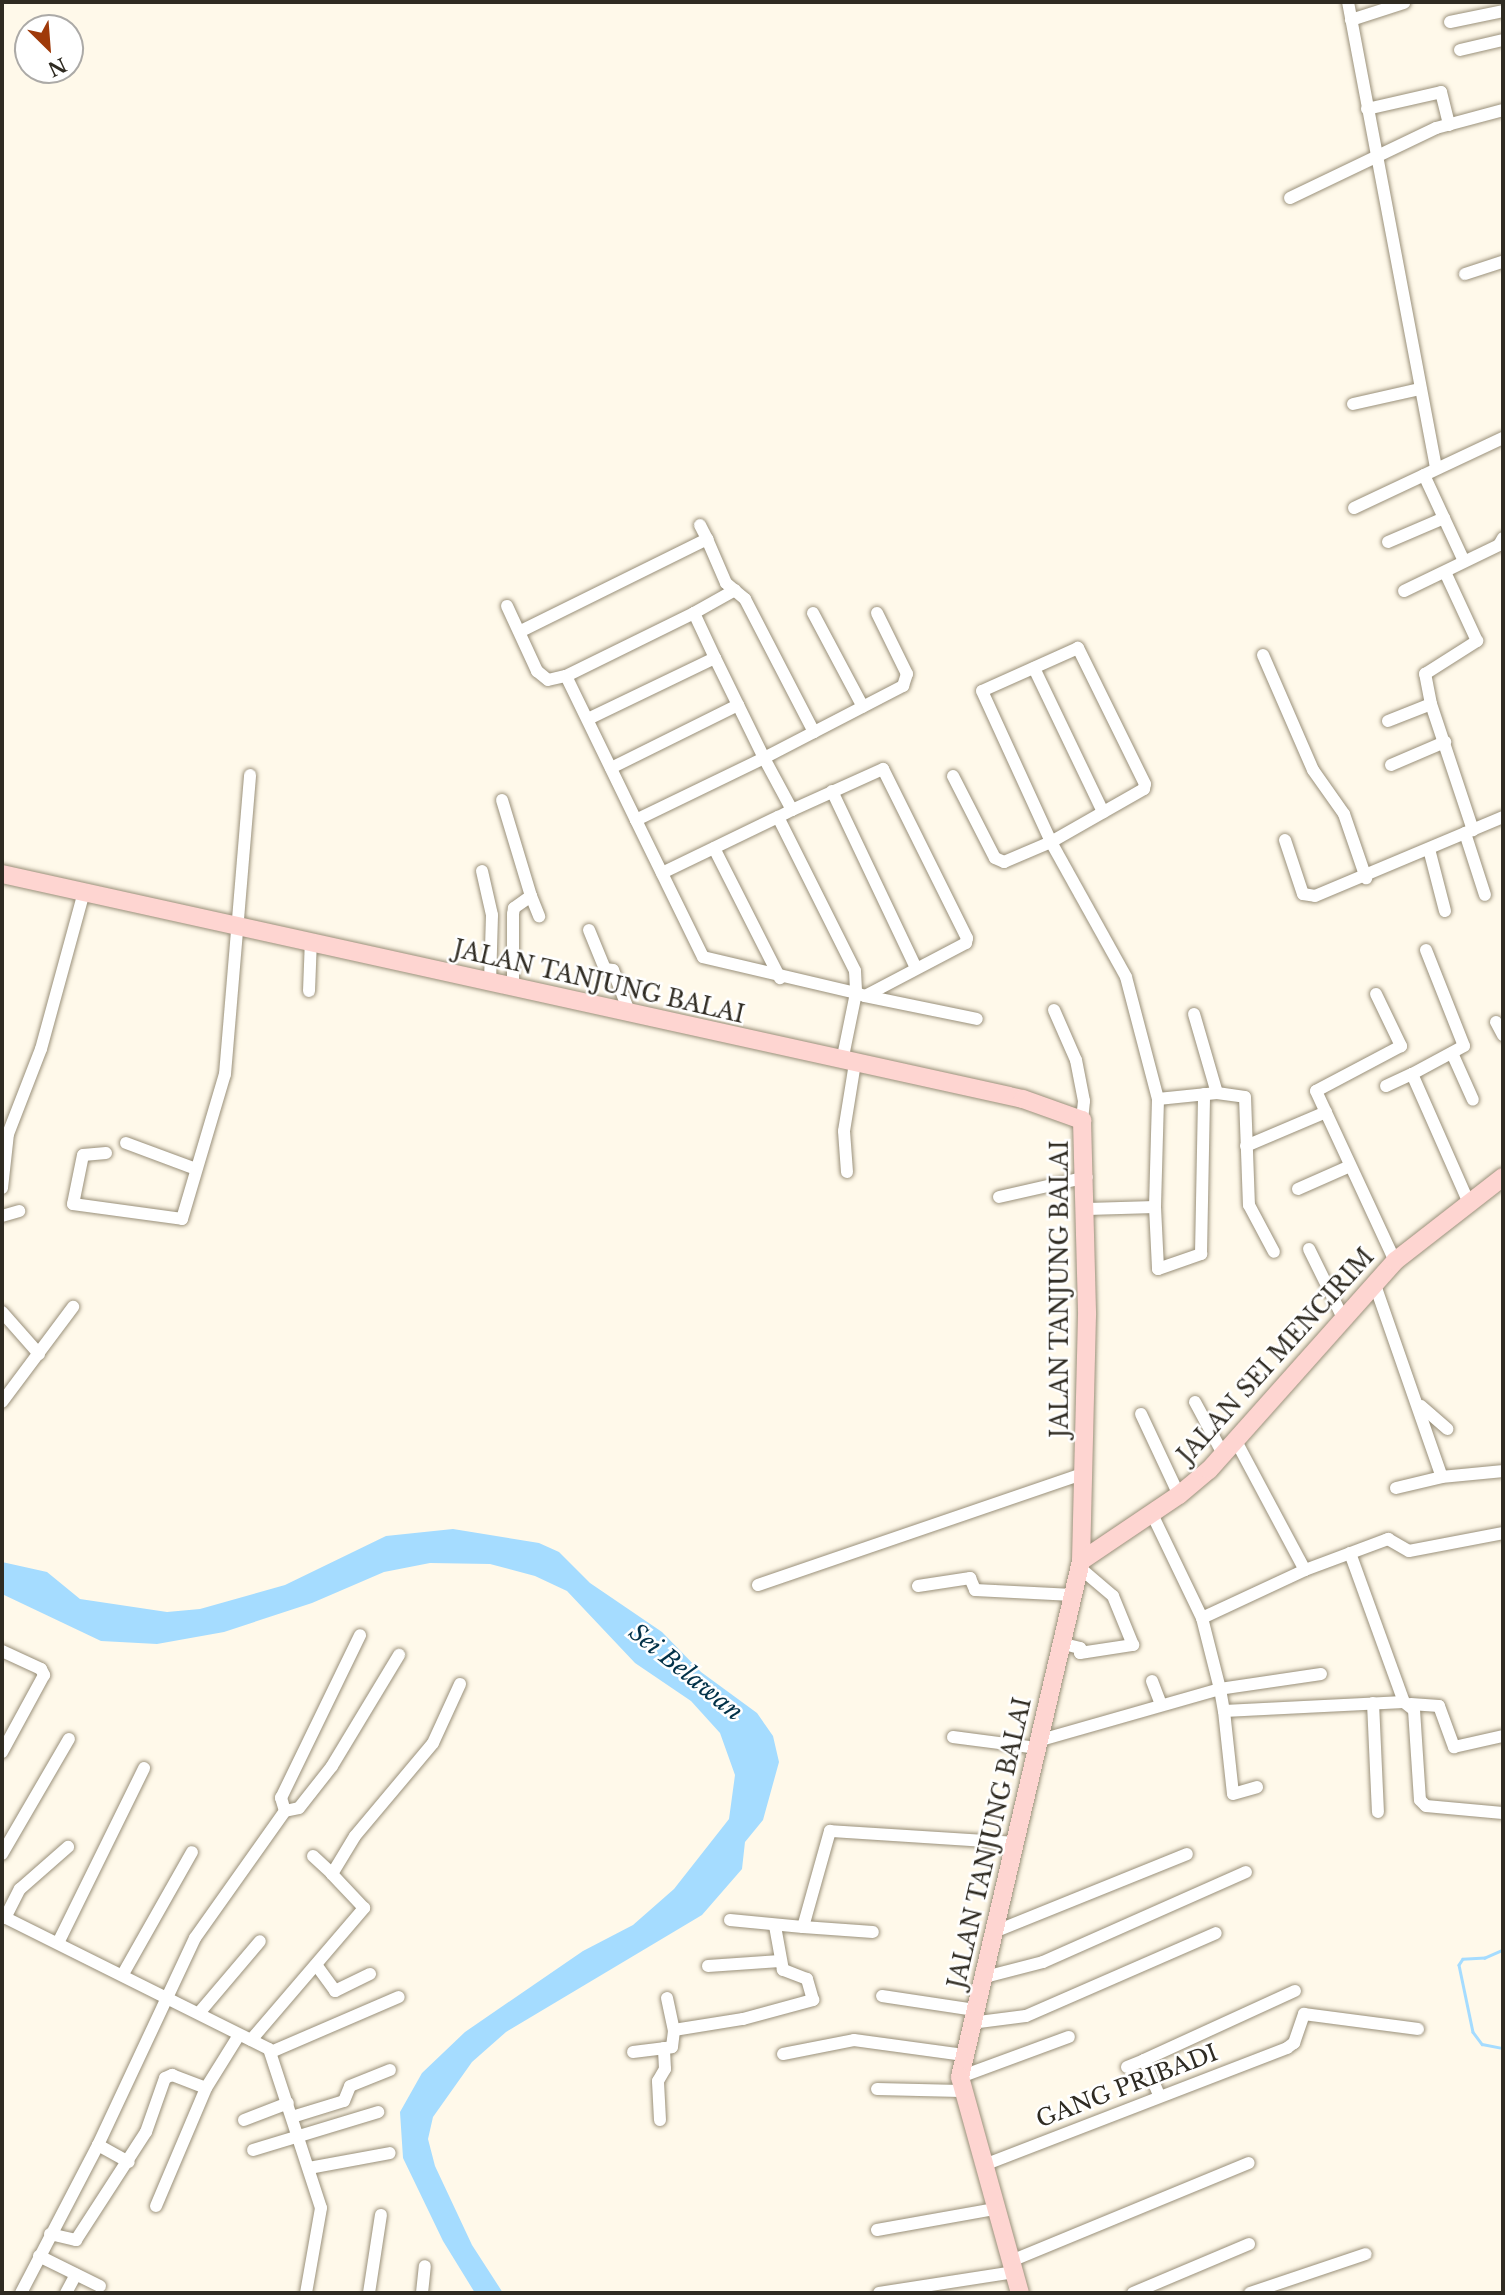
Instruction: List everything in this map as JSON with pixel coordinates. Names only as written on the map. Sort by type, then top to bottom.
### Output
[{"type":"street","points":[[1348,2],[1436,468]]},
{"type":"street","points":[[1351,20],[1404,3]]},
{"type":"street","points":[[1450,22],[1503,10]]},
{"type":"street","points":[[1461,50],[1503,40]]},
{"type":"street","points":[[1367,110],[1441,92],[1449,125]]},
{"type":"street","points":[[1290,198],[1378,155],[1449,125],[1503,110]]},
{"type":"street","points":[[1465,274],[1503,262]]},
{"type":"street","points":[[1353,404],[1420,389]]},
{"type":"street","points":[[1354,508],[1503,438]]},
{"type":"street","points":[[1424,475],[1464,561]]},
{"type":"street","points":[[1388,542],[1444,518]]},
{"type":"street","points":[[700,525],[726,583],[746,600],[814,732]]},
{"type":"street","points":[[1404,591],[1499,545],[1503,538]]},
{"type":"street","points":[[521,631],[707,539]]},
{"type":"street","points":[[1445,572],[1477,641],[1425,674],[1485,895]]},
{"type":"street","points":[[507,606],[542,677],[566,676],[735,590]]},
{"type":"street","points":[[694,613],[792,810]]},
{"type":"street","points":[[813,613],[863,707]]},
{"type":"street","points":[[636,820],[863,707],[907,680],[877,613]]},
{"type":"street","points":[[953,776],[999,861],[1051,842],[1144,789],[1144,781],[1080,649],[1034,668],[981,695],[1051,842],[1126,977],[1158,1099],[1155,1207],[1158,1269],[1201,1254],[1211,1093],[1194,1014]]},
{"type":"street","points":[[1263,655],[1313,770],[1344,814],[1366,878]]},
{"type":"street","points":[[588,719],[715,658]]},
{"type":"street","points":[[1034,668],[1103,812]]},
{"type":"street","points":[[566,676],[703,957],[779,978],[977,1019]]},
{"type":"street","points":[[1388,721],[1431,704]]},
{"type":"street","points":[[611,768],[738,705]]},
{"type":"street","points":[[1391,765],[1445,741]]},
{"type":"street","points":[[662,873],[883,769],[966,936],[966,943],[861,994]]},
{"type":"street","points":[[106,1153],[83,1155],[73,1204],[181,1219],[225,1074],[234,925],[250,775]]},
{"type":"street","points":[[832,791],[916,968]]},
{"type":"street","points":[[502,800],[539,916]]},
{"type":"street","points":[[778,817],[855,971],[861,994],[848,1062],[844,1130],[847,1172]]},
{"type":"street","points":[[1285,840],[1303,894],[1330,892],[1503,817]]},
{"type":"street","points":[[714,848],[779,978]]},
{"type":"street","points":[[1429,849],[1445,911]]},
{"type":"street","points":[[482,871],[492,915],[489,984]]},
{"type":"street","name":"JALAN TANJUNG BALAI","points":[[2,874],[311,940],[489,984],[1023,1099],[1082,1120],[1087,1209],[1080,1565],[985,1977],[964,2054],[960,2084],[1020,2293]]},
{"type":"street","points":[[2,1188],[8,1134],[41,1049],[84,892]]},
{"type":"street","points":[[513,989],[514,908],[531,896]]},
{"type":"street","points":[[589,930],[605,969],[613,970],[630,1014]]},
{"type":"street","points":[[309,991],[311,940]]},
{"type":"street","points":[[1386,1086],[1464,1046],[1426,950]]},
{"type":"street","points":[[1376,994],[1401,1046],[1316,1089],[1395,1261]]},
{"type":"street","points":[[1054,1010],[1076,1060],[1084,1101],[1082,1120]]},
{"type":"street","points":[[1496,1021],[1503,1035]]},
{"type":"street","points":[[1452,1054],[1473,1100]]},
{"type":"street","points":[[1412,1074],[1468,1201]]},
{"type":"street","points":[[1158,1099],[1211,1093],[1245,1097],[1249,1205],[1274,1252]]},
{"type":"street","points":[[1246,1146],[1326,1112]]},
{"type":"street","points":[[126,1143],[197,1168]]},
{"type":"street","points":[[1298,1189],[1350,1166]]},
{"type":"street","points":[[999,1197],[1087,1177]]},
{"type":"street","name":"JALAN SEI MENCIRIM","points":[[1080,1565],[1179,1495],[1236,1441],[1395,1261],[1468,1201],[1503,1177]]},
{"type":"street","points":[[1087,1209],[1155,1207]]},
{"type":"street","points":[[2,1216],[19,1211]]},
{"type":"street","points":[[1309,1249],[1344,1320]]},
{"type":"street","points":[[1375,1285],[1441,1477]]},
{"type":"street","points":[[2,1402],[73,1307]]},
{"type":"street","points":[[2,1312],[39,1354]]},
{"type":"street","points":[[1195,1402],[1201,1405],[1223,1454]]},
{"type":"street","points":[[1418,1404],[1447,1429]]},
{"type":"street","points":[[1141,1414],[1179,1495]]},
{"type":"street","points":[[1236,1441],[1305,1570]]},
{"type":"street","points":[[1396,1488],[1441,1477],[1503,1471]]},
{"type":"street","points":[[758,1585],[1083,1474]]},
{"type":"street","points":[[1152,1514],[1202,1618],[1224,1711],[1233,1794],[1257,1787]]},
{"type":"street","points":[[1202,1618],[1305,1570],[1388,1539],[1409,1551],[1503,1533]]},
{"type":"street","points":[[1350,1553],[1407,1703],[1423,1803],[1503,1813]]},
{"type":"street","points":[[1060,1643],[1080,1648],[1080,1653],[1133,1645],[1114,1596],[1080,1565]]},
{"type":"street","points":[[918,1586],[970,1578],[975,1590],[1073,1595]]},
{"type":"street","points":[[285,1811],[281,1798],[360,1635]]},
{"type":"street","points":[[2,1651],[41,1669],[44,1675],[2,1752]]},
{"type":"street","points":[[21,2293],[98,2145],[165,1994],[195,1938],[285,1811],[299,1808],[332,1766],[399,1656]]},
{"type":"street","points":[[953,1737],[1040,1744],[1161,1704],[1220,1689],[1321,1674]]},
{"type":"street","points":[[1152,1681],[1161,1704]]},
{"type":"street","points":[[332,1874],[355,1836],[433,1743],[460,1684]]},
{"type":"street","points":[[1373,1703],[1378,1812]]},
{"type":"street","points":[[1224,1711],[1407,1703],[1439,1706],[1454,1747],[1503,1736]]},
{"type":"street","points":[[2,1854],[69,1739]]},
{"type":"street","points":[[58,1943],[144,1768]]},
{"type":"street","points":[[803,1927],[829,1832],[1015,1843]]},
{"type":"street","points":[[68,1847],[20,1889],[3,1917],[165,1994],[271,2052],[321,2208],[306,2293]]},
{"type":"street","points":[[123,1974],[192,1852]]},
{"type":"street","points":[[994,1932],[1187,1854]]},
{"type":"street","points":[[156,2206],[206,2088],[245,2037],[317,1965],[365,1907],[313,1856]]},
{"type":"street","points":[[985,1977],[1043,1962],[1246,1872]]},
{"type":"street","points":[[730,1920],[775,1926],[873,1932]]},
{"type":"street","points":[[674,2030],[743,2019],[813,2000],[807,1979],[785,1972],[780,1961],[775,1926]]},
{"type":"street","points":[[882,1996],[973,2017],[1026,2016],[1216,1933]]},
{"type":"street","points":[[199,2013],[260,1941]]},
{"type":"street","points":[[708,1966],[780,1961]]},
{"type":"street","points":[[317,1965],[335,1991],[370,1974]]},
{"type":"street","points":[[1127,2067],[1295,1991]]},
{"type":"street","points":[[271,2052],[399,1997]]},
{"type":"street","points":[[633,2052],[674,2046],[674,2030],[667,1998]]},
{"type":"street","name":"GANG PRIBADI","points":[[984,2165],[1159,2095],[1287,2048],[1294,2043],[1300,2016],[1307,2013],[1418,2029]]},
{"type":"street","points":[[877,2089],[960,2084],[1069,2037]]},
{"type":"street","points":[[783,2054],[854,2040],[964,2054]]},
{"type":"street","points":[[660,2120],[658,2081],[665,2069],[664,2048]]},
{"type":"street","points":[[1144,2060],[1159,2095]]},
{"type":"street","points":[[292,2117],[344,2101],[350,2086],[390,2070]]},
{"type":"street","points":[[50,2234],[75,2241],[129,2162],[146,2132],[165,2078],[172,2075],[206,2088]]},
{"type":"street","points":[[244,2120],[288,2103]]},
{"type":"street","points":[[253,2150],[378,2112]]},
{"type":"street","points":[[98,2145],[129,2162]]},
{"type":"street","points":[[309,2168],[390,2153]]},
{"type":"street","points":[[879,2293],[1012,2266],[1249,2163]]},
{"type":"street","points":[[877,2230],[995,2209]]},
{"type":"street","points":[[369,2293],[382,2215]]},
{"type":"street","points":[[1133,2293],[1249,2244]]},
{"type":"street","points":[[1250,2293],[1366,2254]]},
{"type":"street","points":[[39,2256],[100,2286]]},
{"type":"street","points":[[422,2293],[425,2266]]},
{"type":"street","points":[[66,2293],[76,2274]]},
{"type":"water","name":"Sei Belawan","points":[[453,1529],[539,1543],[559,1552],[590,1583],[662,1632],[701,1672],[757,1713],[773,1736],[779,1762],[763,1820],[745,1842],[742,1869],[702,1915],[506,2032],[472,2062],[433,2117],[428,2139],[435,2166],[472,2245],[503,2293],[475,2293],[443,2241],[403,2158],[400,2112],[422,2073],[465,2032],[583,1951],[633,1925],[674,1889],[729,1819],[735,1775],[720,1733],[691,1701],[635,1663],[567,1591],[535,1576],[490,1564],[430,1563],[384,1572],[312,1603],[224,1632],[157,1644],[101,1641],[2,1594],[2,1562],[47,1572],[80,1599],[167,1612],[200,1609],[285,1585],[386,1536]]},
{"type":"waterway","points":[[1503,1950],[1485,1958],[1463,1959],[1459,1965],[1473,2032],[1482,2044],[1503,2048]]}]
